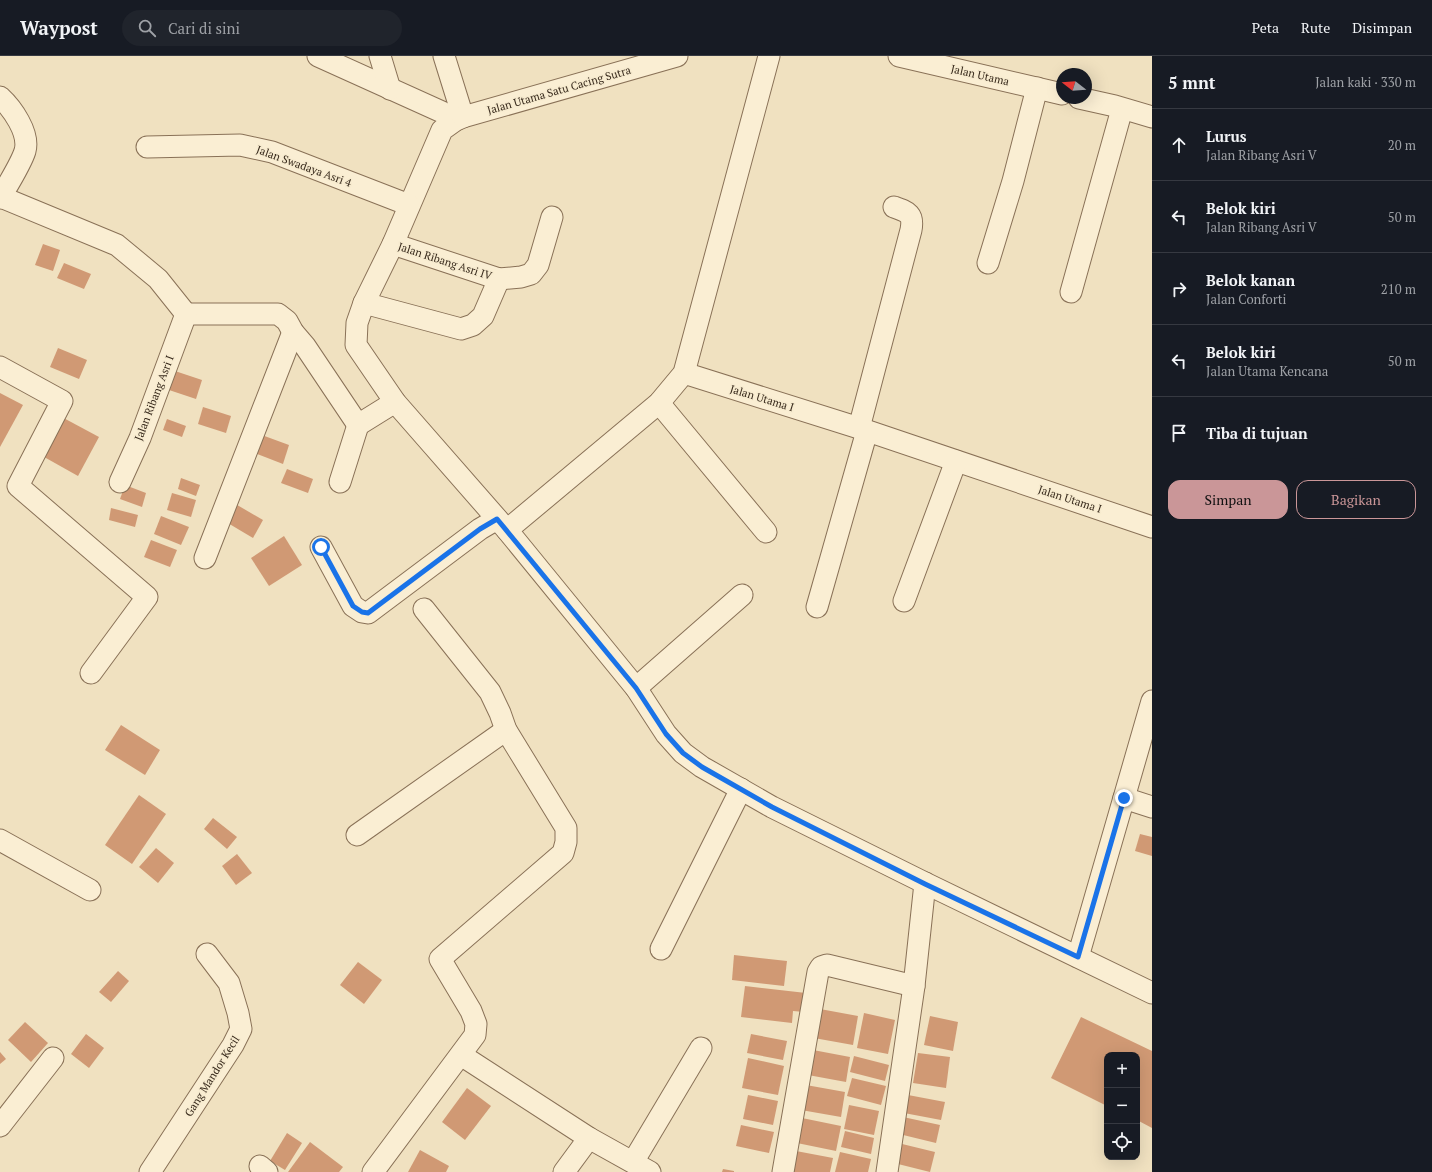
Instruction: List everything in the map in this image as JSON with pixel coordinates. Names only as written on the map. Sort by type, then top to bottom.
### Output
[{"type":"street","points":[[318,56],[442,112],[459,118]]},
{"type":"street","points":[[380,56],[390,89]]},
{"type":"street","points":[[444,56],[459,118]]},
{"type":"street","name":"Jalan Utama Satu Cacing Sutra","points":[[459,118],[677,56]]},
{"type":"street","points":[[321,547],[353,606],[362,612],[368,613],[480,529],[502,525],[660,403],[684,373],[769,56]]},
{"type":"street","name":"Jalan Utama","points":[[899,56],[1056,93]]},
{"type":"street","points":[[988,263],[1013,181],[1037,88]]},
{"type":"street","points":[[0,97],[8,104],[16,116],[24,133],[25,150],[11,180],[0,197],[117,245],[158,279],[186,314],[278,314],[287,321],[358,425]]},
{"type":"street","points":[[1092,101],[1152,117]]},
{"type":"street","points":[[1071,292],[1122,109]]},
{"type":"street","points":[[459,118],[442,130],[393,244],[364,303],[357,324],[356,345],[395,402],[502,525],[636,688],[666,734],[683,753],[702,767],[772,807],[925,884],[1152,993]]},
{"type":"street","name":"Jalan Swadaya Asri 4","points":[[147,147],[240,145],[255,147],[272,152],[409,204]]},
{"type":"street","points":[[817,607],[863,430],[911,230],[912,222],[910,215],[894,207]]},
{"type":"street","points":[[499,279],[521,277],[531,274],[538,265],[552,216]]},
{"type":"street","name":"Jalan Ribang Asri IV","points":[[364,303],[461,329],[473,325],[483,316],[499,279],[393,244]]},
{"type":"street","name":"Jalan Ribang Asri I","points":[[120,482],[140,438],[186,314]]},
{"type":"street","points":[[205,558],[294,332]]},
{"type":"street","points":[[0,367],[62,401],[18,486],[148,597],[91,673]]},
{"type":"street","name":"Jalan Utama I","points":[[684,373],[863,430],[1152,527]]},
{"type":"street","points":[[340,482],[358,425],[395,402]]},
{"type":"street","points":[[660,403],[766,532]]},
{"type":"street","points":[[904,601],[956,461]]},
{"type":"street","points":[[636,688],[742,596]]},
{"type":"street","points":[[373,1172],[462,1055],[475,1035],[476,1024],[471,1011],[440,960],[563,853],[566,842],[566,828],[506,730],[490,692],[424,609]]},
{"type":"street","points":[[1078,957],[1152,701]]},
{"type":"street","points":[[357,835],[506,730]]},
{"type":"street","points":[[661,949],[741,789]]},
{"type":"street","points":[[1124,798],[1152,807]]},
{"type":"street","points":[[3,846],[90,890]]},
{"type":"street","points":[[887,1172],[914,986],[925,884]]},
{"type":"street","name":"Gang Mandor Kecil","points":[[150,1172],[233,1045],[241,1029],[229,983],[207,954]]},
{"type":"street","points":[[782,1172],[818,972],[821,967],[827,965],[914,986]]},
{"type":"street","points":[[462,1055],[590,1138],[641,1167],[701,1048]]},
{"type":"street","points":[[0,1126],[52,1058]]},
{"type":"street","points":[[564,1172],[590,1138]]},
{"type":"building","points":[[43,244],[60,250],[53,271],[35,265]]},
{"type":"building","points":[[64,263],[91,274],[84,289],[57,278]]},
{"type":"building","points":[[58,348],[87,360],[79,379],[50,367]]},
{"type":"building","points":[[166,368],[202,380],[196,399],[160,387]]},
{"type":"building","points":[[0,393],[23,405],[0,447]]},
{"type":"building","points":[[203,407],[231,416],[226,433],[198,424]]},
{"type":"building","points":[[58,415],[99,437],[78,476],[37,453]]},
{"type":"building","points":[[167,419],[186,426],[182,437],[163,430]]},
{"type":"building","points":[[259,434],[289,445],[283,464],[252,452]]},
{"type":"building","points":[[287,469],[313,479],[308,493],[281,483]]},
{"type":"building","points":[[181,478],[200,485],[196,496],[178,489]]},
{"type":"building","points":[[125,485],[146,493],[142,507],[120,499]]},
{"type":"building","points":[[172,493],[196,500],[191,517],[167,510]]},
{"type":"building","points":[[232,502],[263,520],[253,538],[221,519]]},
{"type":"building","points":[[111,508],[138,515],[135,527],[109,520]]},
{"type":"building","points":[[161,516],[189,527],[181,545],[154,534]]},
{"type":"building","points":[[284,536],[302,565],[269,586],[251,558]]},
{"type":"building","points":[[151,540],[177,550],[170,567],[144,557]]},
{"type":"building","points":[[121,725],[160,750],[145,775],[105,750]]},
{"type":"building","points":[[139,795],[166,814],[132,864],[105,845]]},
{"type":"building","points":[[213,818],[237,837],[227,849],[204,829]]},
{"type":"building","points":[[1140,834],[1152,837],[1152,856],[1135,851]]},
{"type":"building","points":[[156,848],[174,863],[158,883],[139,867]]},
{"type":"building","points":[[237,854],[252,873],[236,885],[222,866]]},
{"type":"building","points":[[734,955],[787,961],[784,986],[732,980]]},
{"type":"building","points":[[358,962],[382,980],[364,1004],[340,985]]},
{"type":"building","points":[[118,971],[129,981],[111,1002],[99,992]]},
{"type":"building","points":[[745,986],[806,993],[804,1012],[793,1011],[792,1023],[741,1017]]},
{"type":"building","points":[[820,1009],[858,1016],[853,1045],[814,1038]]},
{"type":"building","points":[[864,1013],[895,1020],[888,1054],[857,1048]]},
{"type":"building","points":[[930,1016],[958,1022],[953,1051],[924,1045]]},
{"type":"building","points":[[1081,1017],[1152,1051],[1152,1128],[1140,1122],[1140,1052],[1104,1052],[1104,1104],[1051,1078]]},
{"type":"building","points":[[25,1022],[48,1043],[31,1062],[8,1040]]},
{"type":"building","points":[[86,1034],[104,1048],[89,1068],[71,1054]]},
{"type":"building","points":[[751,1034],[787,1041],[783,1060],[747,1053]]},
{"type":"building","points":[[813,1050],[850,1057],[846,1082],[808,1075]]},
{"type":"building","points":[[0,1052],[6,1059],[0,1064]]},
{"type":"building","points":[[918,1053],[950,1057],[946,1088],[913,1083]]},
{"type":"building","points":[[854,1056],[889,1065],[885,1081],[850,1072]]},
{"type":"building","points":[[748,1058],[784,1066],[778,1095],[742,1088]]},
{"type":"building","points":[[852,1078],[886,1086],[881,1105],[847,1096]]},
{"type":"building","points":[[806,1085],[845,1092],[841,1117],[801,1110]]},
{"type":"building","points":[[467,1088],[491,1106],[465,1140],[442,1122]]},
{"type":"building","points":[[748,1095],[778,1101],[773,1125],[743,1119]]},
{"type":"building","points":[[908,1095],[945,1102],[941,1120],[904,1113]]},
{"type":"building","points":[[849,1105],[879,1111],[874,1135],[844,1129]]},
{"type":"building","points":[[903,1117],[940,1125],[936,1143],[899,1134]]},
{"type":"building","points":[[802,1118],[841,1126],[836,1151],[797,1143]]},
{"type":"building","points":[[741,1125],[774,1132],[769,1153],[736,1146]]},
{"type":"building","points":[[845,1131],[874,1138],[871,1154],[841,1147]]},
{"type":"building","points":[[287,1133],[302,1143],[285,1170],[270,1161]]},
{"type":"building","points":[[310,1142],[343,1167],[339,1172],[288,1172]]},
{"type":"building","points":[[898,1143],[935,1152],[930,1172],[894,1163]]},
{"type":"building","points":[[420,1150],[449,1166],[446,1172],[408,1172]]},
{"type":"building","points":[[796,1151],[833,1158],[830,1172],[792,1172]]},
{"type":"building","points":[[840,1152],[871,1159],[868,1172],[835,1172]]},
{"type":"building","points":[[723,1169],[734,1171],[734,1172],[722,1172]]},
{"type":"route","points":[[321,547],[353,606],[362,612],[368,613],[480,529],[497,519],[636,688],[666,734],[683,753],[702,767],[772,807],[925,884],[1078,957],[1124,798]]}]
